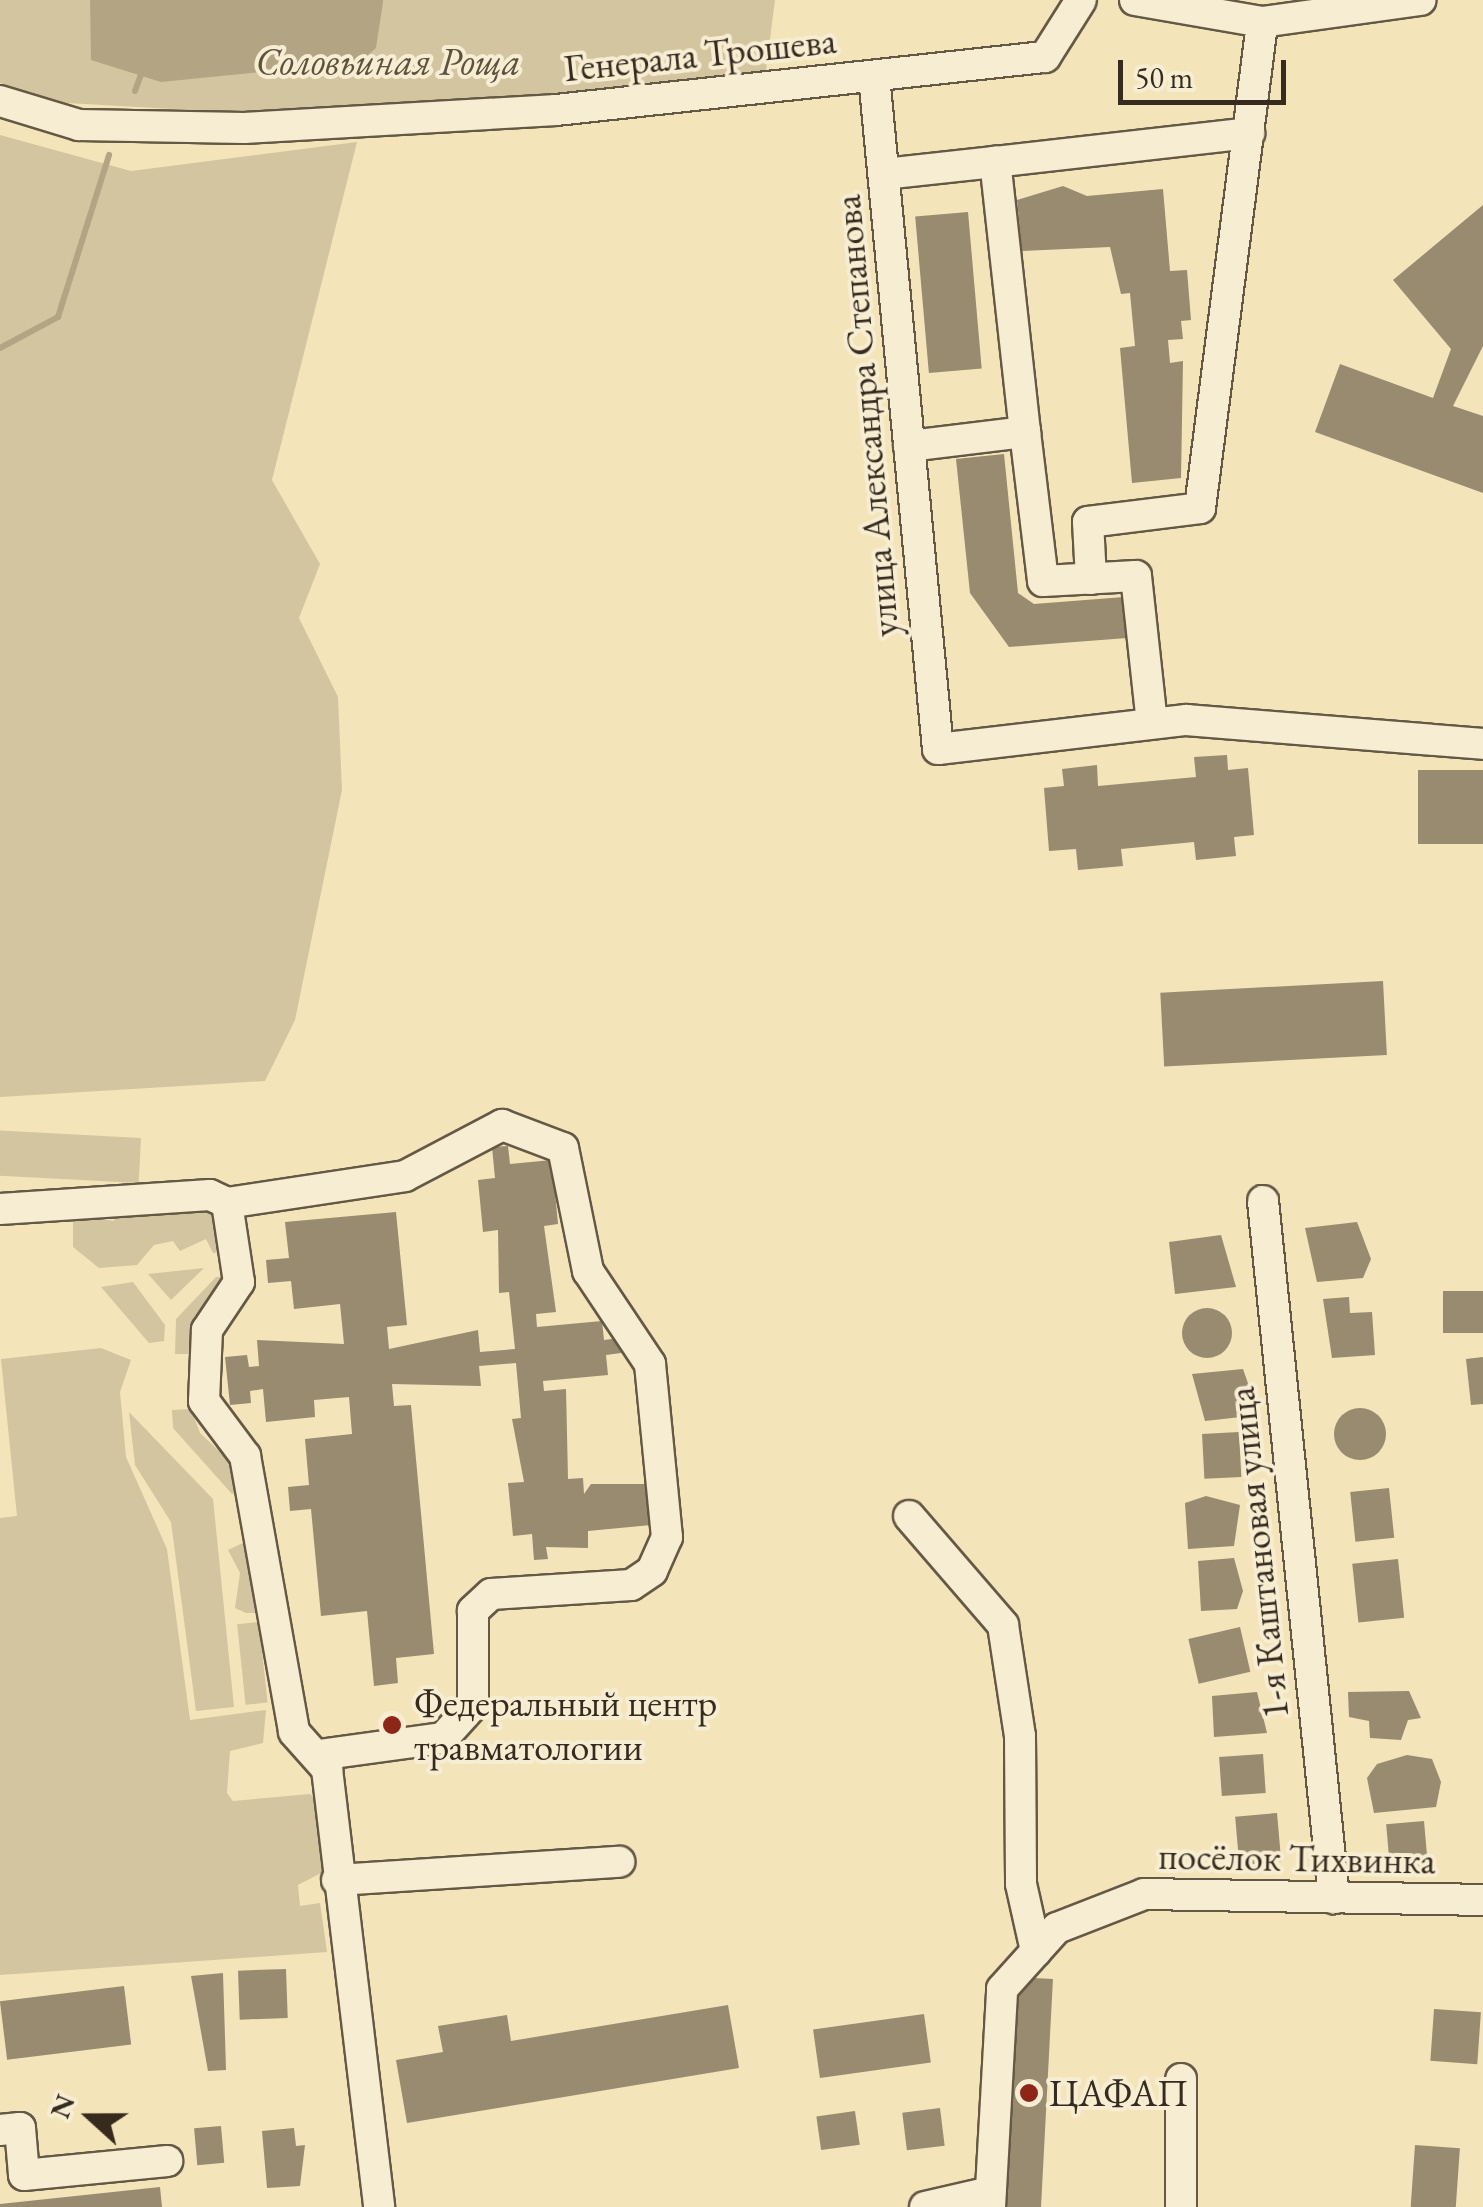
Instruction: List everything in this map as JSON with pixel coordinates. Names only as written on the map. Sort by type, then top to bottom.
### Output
[{"type":"street","name":"Генерала Трошева","points":[[0,100],[38,97],[79,124],[244,128],[556,110],[1046,57],[1080,0]]},
{"type":"street","points":[[1135,0],[1262,22],[1338,4],[1420,0]]},
{"type":"street","points":[[1091,579],[1088,522],[1200,508],[1262,22]]},
{"type":"street","name":"улица Александра Степанова","points":[[874,76],[938,749],[1152,724]]},
{"type":"street","points":[[884,174],[1249,133]]},
{"type":"street","points":[[995,162],[1044,581],[1136,576],[1152,724],[1483,744]]},
{"type":"street","points":[[910,446],[1025,432]]},
{"type":"street","points":[[0,1209],[210,1195],[228,1203],[405,1176],[502,1125],[541,1132],[563,1148],[577,1190],[588,1271],[650,1364],[666,1537],[652,1571],[631,1585],[492,1594],[473,1611],[473,1705],[460,1725],[443,1738],[319,1755]]},
{"type":"street","name":"1-я Каштановая улица","points":[[1262,1200],[1334,1898]]},
{"type":"street","points":[[228,1203],[239,1282],[208,1330],[204,1401],[245,1456],[258,1494],[294,1732],[319,1755],[379,2207]]},
{"type":"street","points":[[908,1516],[1003,1624],[1020,1736],[1021,1884],[1036,1951]]},
{"type":"street","points":[[337,1880],[619,1862]]},
{"type":"street","name":"посёлок Тихвинка","points":[[990,2199],[1002,1989],[1057,1928],[1144,1894],[1483,1900]]},
{"type":"street","points":[[1181,2079],[1181,2207]]},
{"type":"street","points":[[0,2130],[20,2128],[24,2175],[167,2161]]},
{"type":"street","points":[[925,2207],[990,2199]]},
{"type":"green space","name":"Соловьиная Роща","points":[[0,0],[775,0],[766,70],[402,122],[50,102],[0,83]]},
{"type":"green space","points":[[0,135],[131,171],[357,142],[272,480],[320,564],[299,618],[338,697],[342,790],[295,1020],[265,1081],[0,1097]]},
{"type":"green space","points":[[0,1131],[141,1138],[139,1183],[0,1176]]},
{"type":"green space","points":[[212,1203],[230,1251],[213,1253],[206,1239],[180,1251],[173,1241],[154,1245],[137,1265],[99,1268],[73,1247],[73,1214],[114,1221],[119,1209],[150,1216],[165,1205]]},
{"type":"green space","points":[[204,1268],[171,1300],[148,1274]]},
{"type":"green space","points":[[232,1276],[194,1354],[175,1354],[176,1319],[216,1277]]},
{"type":"green space","points":[[133,1282],[165,1325],[164,1341],[149,1343],[101,1287]]},
{"type":"green space","points":[[101,1348],[131,1360],[120,1392],[126,1457],[167,1549],[190,1720],[266,1710],[263,1743],[230,1751],[227,1793],[233,1801],[310,1794],[319,1801],[323,1872],[298,1885],[300,1906],[320,1903],[327,1952],[0,1975],[0,1518],[17,1516],[1,1359]]},
{"type":"green space","points":[[191,1409],[200,1433],[235,1466],[246,1490],[232,1494],[173,1428],[172,1410]]},
{"type":"green space","points":[[129,1412],[213,1499],[234,1707],[196,1711],[171,1522],[135,1465]]},
{"type":"green space","points":[[251,1539],[258,1613],[235,1608],[240,1573],[228,1550]]},
{"type":"green space","points":[[259,1622],[267,1703],[246,1705],[237,1624]]},
{"type":"shaded area","points":[[90,0],[383,2],[376,48],[360,62],[161,82],[91,60]]},
{"type":"building","points":[[1063,186],[1087,196],[1163,189],[1170,271],[1187,270],[1191,320],[1181,321],[1183,339],[1168,340],[1170,363],[1183,361],[1181,478],[1132,483],[1120,348],[1135,346],[1130,293],[1121,294],[1110,247],[1022,251],[1017,200]]},
{"type":"building","points":[[1483,205],[1483,346],[1453,406],[1483,416],[1483,493],[1315,432],[1340,364],[1433,398],[1451,349],[1393,280]]},
{"type":"building","points":[[968,212],[982,368],[929,373],[915,217]]},
{"type":"building","points":[[1004,454],[1018,593],[1034,604],[1124,597],[1127,638],[1009,647],[970,593],[956,459]]},
{"type":"building","points":[[1227,755],[1228,770],[1248,768],[1254,835],[1234,837],[1236,856],[1196,860],[1194,842],[1121,849],[1123,866],[1078,870],[1076,849],[1049,851],[1044,788],[1064,786],[1062,769],[1097,765],[1098,786],[1196,777],[1194,757]]},
{"type":"building","points":[[1418,770],[1483,770],[1483,844],[1418,844]]},
{"type":"building","points":[[1383,981],[1387,1055],[1164,1067],[1160,993]]},
{"type":"building","points":[[508,1146],[510,1164],[552,1160],[558,1224],[544,1226],[556,1312],[536,1314],[537,1327],[602,1321],[604,1340],[620,1338],[621,1353],[606,1355],[608,1375],[543,1381],[544,1391],[566,1389],[568,1479],[583,1478],[584,1494],[591,1484],[647,1484],[651,1525],[588,1531],[588,1548],[546,1547],[548,1559],[534,1560],[532,1534],[513,1536],[508,1483],[524,1482],[512,1419],[521,1418],[516,1363],[479,1366],[481,1386],[392,1384],[394,1406],[411,1405],[434,1654],[396,1658],[398,1683],[374,1686],[367,1611],[321,1616],[311,1509],[290,1511],[288,1487],[309,1485],[305,1439],[352,1434],[349,1397],[314,1400],[315,1417],[266,1422],[263,1389],[250,1391],[251,1403],[230,1405],[225,1357],[247,1355],[249,1367],[259,1366],[257,1340],[344,1344],[340,1304],[294,1309],[291,1281],[268,1283],[266,1260],[289,1258],[285,1222],[396,1212],[407,1325],[387,1327],[389,1349],[478,1330],[480,1352],[515,1349],[509,1292],[499,1293],[498,1230],[483,1232],[478,1180],[495,1178],[492,1147]]},
{"type":"building","points":[[1357,1222],[1371,1259],[1363,1278],[1317,1282],[1305,1228]]},
{"type":"building","points":[[1221,1235],[1236,1287],[1175,1294],[1169,1242]]},
{"type":"building","points":[[1443,1291],[1483,1291],[1483,1333],[1443,1333]]},
{"type":"building","points":[[1349,1297],[1350,1313],[1372,1312],[1375,1355],[1332,1358],[1323,1299]]},
{"type":"building","points":[[1207,1308],[1224,1316],[1232,1333],[1224,1350],[1207,1358],[1190,1350],[1182,1333],[1190,1316]]},
{"type":"building","points":[[1483,1357],[1483,1404],[1471,1405],[1466,1359]]},
{"type":"building","points":[[1243,1369],[1259,1415],[1205,1421],[1192,1374]]},
{"type":"building","points":[[1360,1408],[1378,1416],[1386,1434],[1378,1452],[1360,1460],[1342,1452],[1334,1434],[1342,1416]]},
{"type":"building","points":[[1239,1432],[1241,1477],[1204,1479],[1202,1434]]},
{"type":"building","points":[[1389,1488],[1394,1538],[1355,1542],[1350,1492]]},
{"type":"building","points":[[1206,1496],[1240,1505],[1234,1546],[1188,1549],[1185,1503]]},
{"type":"building","points":[[1234,1558],[1243,1591],[1237,1609],[1201,1611],[1198,1561]]},
{"type":"building","points":[[1398,1559],[1404,1618],[1358,1622],[1352,1564]]},
{"type":"building","points":[[1240,1627],[1250,1672],[1199,1684],[1188,1639]]},
{"type":"building","points":[[1409,1691],[1421,1718],[1408,1720],[1401,1740],[1370,1738],[1369,1721],[1349,1717],[1348,1692]]},
{"type":"building","points":[[1257,1692],[1267,1733],[1214,1737],[1212,1696]]},
{"type":"building","points":[[1263,1754],[1266,1793],[1222,1796],[1219,1757]]},
{"type":"building","points":[[1407,1755],[1432,1759],[1441,1782],[1436,1807],[1374,1813],[1367,1778],[1377,1764]]},
{"type":"building","points":[[1277,1813],[1281,1862],[1239,1865],[1235,1817]]},
{"type":"building","points":[[1424,1821],[1429,1873],[1391,1876],[1386,1824]]},
{"type":"building","points":[[286,1969],[288,2018],[240,2020],[238,1971]]},
{"type":"building","points":[[223,1973],[226,2070],[208,2071],[191,1976]]},
{"type":"building","name":"ЦАФАП","points":[[1015,1977],[1053,1979],[1041,2207],[1003,2207]]},
{"type":"building","points":[[124,1986],[131,2045],[7,2060],[0,2001]]},
{"type":"building","points":[[728,2005],[739,2068],[407,2123],[396,2060],[443,2052],[438,2026],[507,2015],[511,2041]]},
{"type":"building","points":[[1434,2009],[1481,2012],[1477,2064],[1430,2061]]},
{"type":"building","points":[[924,2014],[931,2063],[820,2078],[813,2030]]},
{"type":"building","points":[[940,2108],[945,2146],[907,2150],[902,2113]]},
{"type":"building","points":[[855,2111],[860,2145],[821,2150],[816,2116]]},
{"type":"building","points":[[221,2126],[224,2163],[197,2165],[194,2128]]},
{"type":"building","points":[[294,2128],[296,2146],[305,2145],[300,2186],[267,2188],[262,2131]]},
{"type":"building","points":[[1415,2145],[1460,2148],[1456,2207],[1411,2207]]},
{"type":"building","points":[[160,2187],[162,2207],[0,2207],[0,2204]]},
{"type":"waterway","points":[[135,91],[142,72]]},
{"type":"waterway","points":[[0,348],[58,317],[109,155]]},
{"type":"place","name":"Федеральный центр травматологии","points":[[392,1725]]},
{"type":"place","name":"ЦАФАП","points":[[1029,2093]]}]
